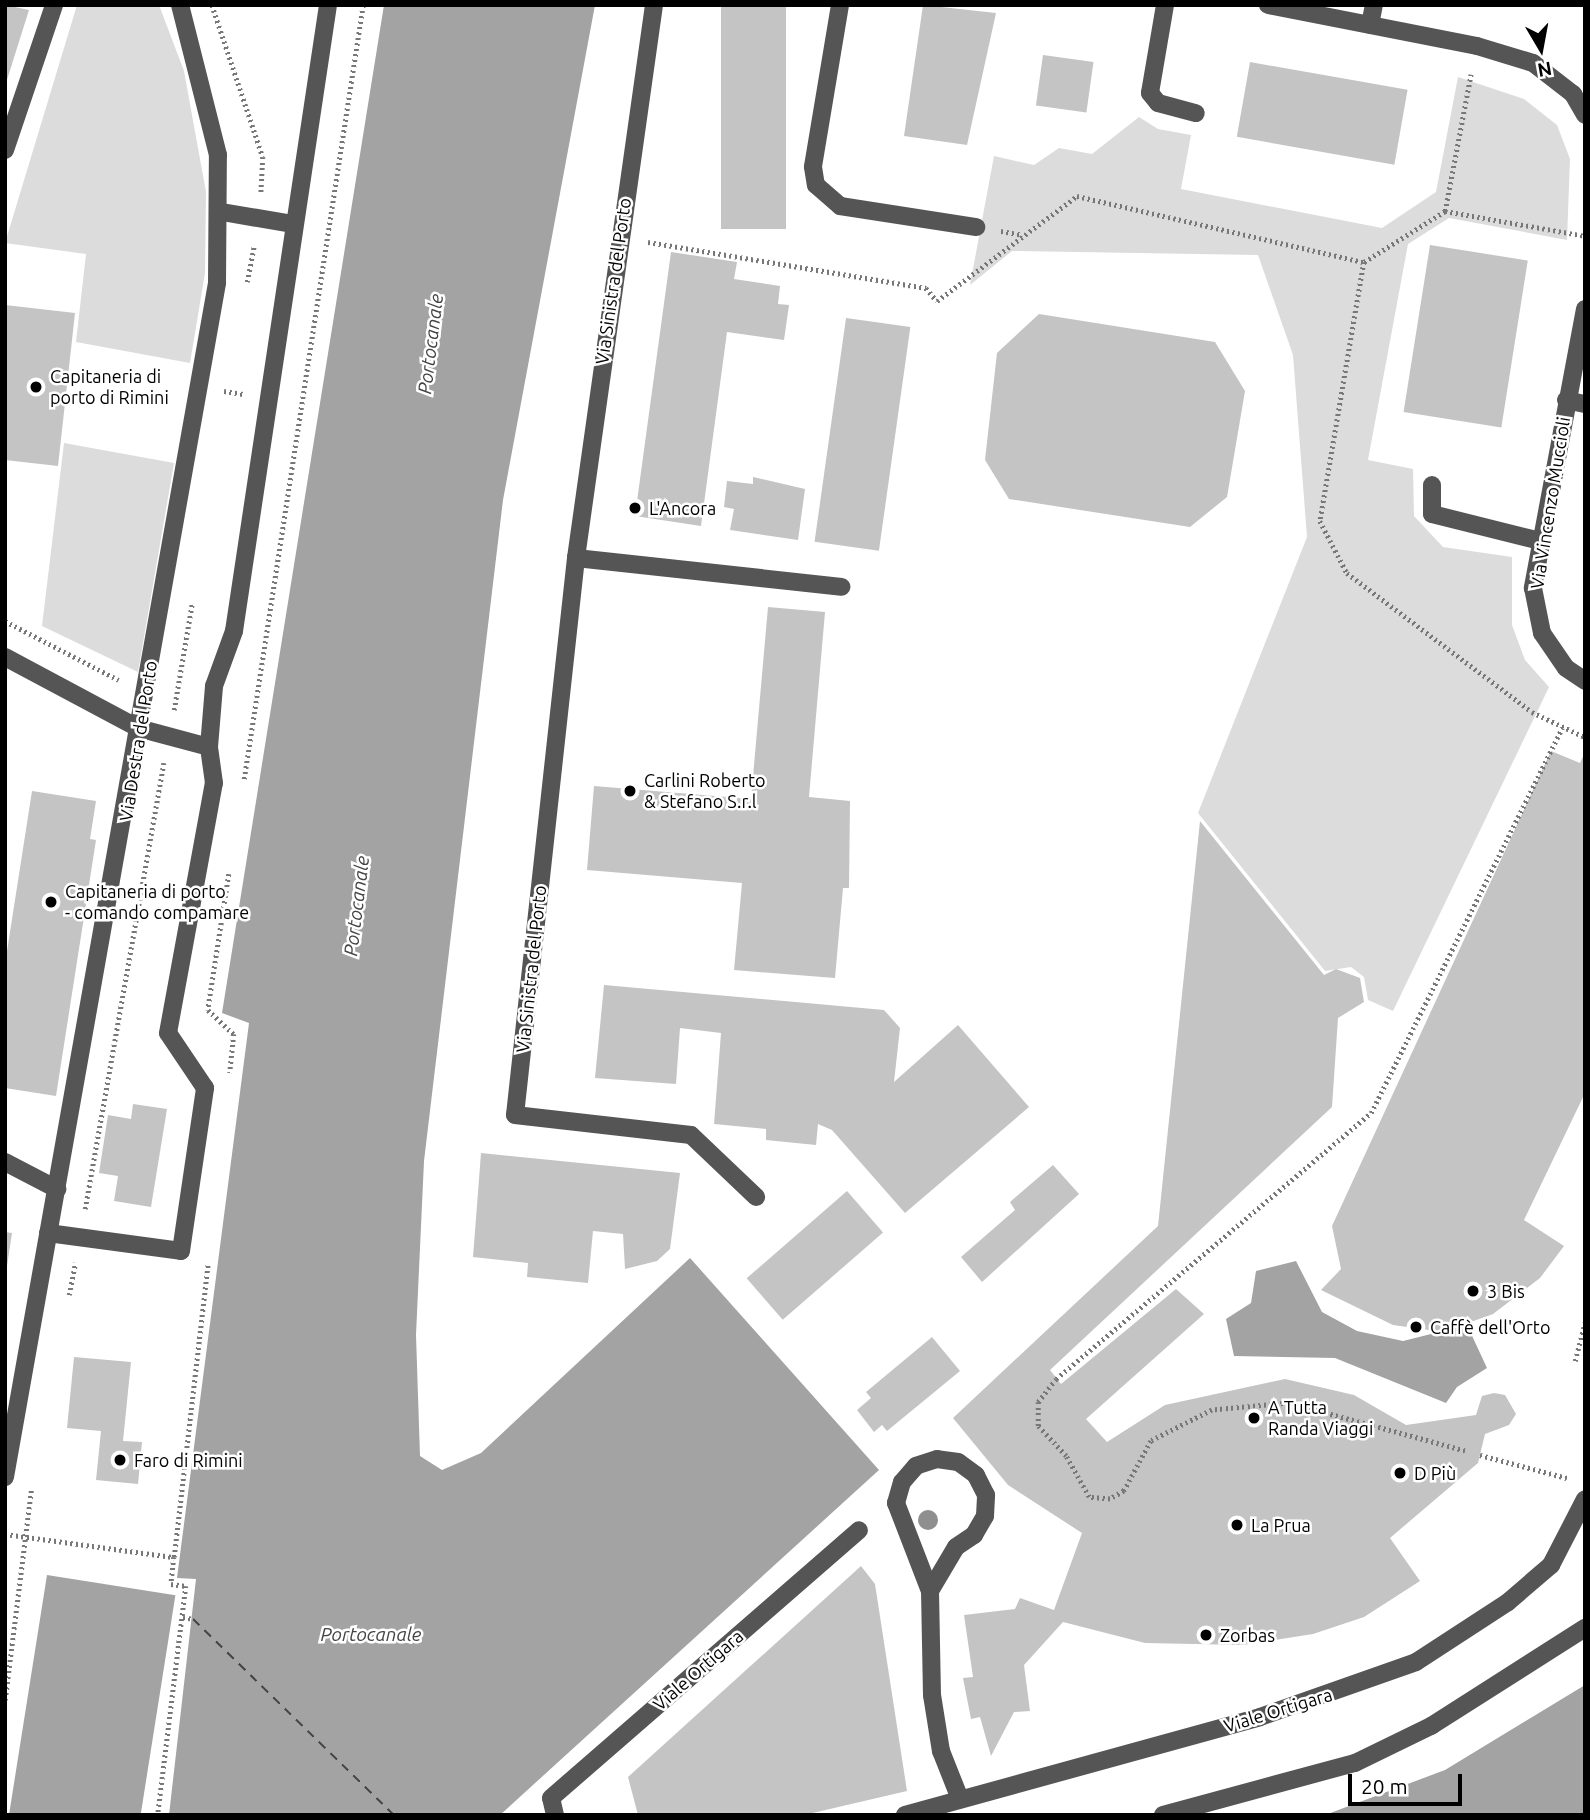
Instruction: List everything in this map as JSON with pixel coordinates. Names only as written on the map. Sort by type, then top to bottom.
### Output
[{"type":"street","points":[[5,150],[54,5]]},
{"type":"street","name":"Via Destra del Porto","points":[[5,1477],[217,283],[222,212],[218,155],[180,5]]},
{"type":"street","points":[[48,1233],[181,1251],[205,1088],[168,1033],[214,783],[209,747],[214,686],[234,631],[292,224],[328,5]]},
{"type":"street","name":"Via Sinistra del Porto","points":[[654,5],[618,237],[576,558],[515,1115],[691,1135],[756,1197]]},
{"type":"street","points":[[839,5],[813,167],[816,185],[840,206],[976,226]]},
{"type":"street","points":[[1165,5],[1150,93],[1158,103],[1196,113]]},
{"type":"street","points":[[1268,5],[1476,46],[1533,63],[1573,94],[1585,115]]},
{"type":"street","points":[[1370,25],[1374,5]]},
{"type":"street","points":[[222,212],[292,224]]},
{"type":"street","name":"Via Vincenzo Muccioli","points":[[1585,309],[1533,587],[1542,633],[1566,668],[1585,681]]},
{"type":"street","points":[[1566,400],[1585,404]]},
{"type":"street","points":[[1432,485],[1432,514],[1541,541]]},
{"type":"street","points":[[576,558],[841,587]]},
{"type":"street","points":[[5,657],[138,728],[209,747]]},
{"type":"street","points":[[5,1162],[57,1189]]},
{"type":"street","points":[[930,1591],[956,1547],[974,1535],[985,1516],[986,1495],[976,1475],[958,1462],[937,1459],[916,1466],[902,1482],[896,1503],[930,1591],[932,1695],[941,1751],[960,1799]]},
{"type":"street","name":"Viale Ortigara","points":[[905,1815],[1261,1717],[1416,1662],[1508,1602],[1550,1565],[1585,1499]]},
{"type":"street","name":"Viale Ortigara","points":[[555,1815],[551,1798],[859,1530]]},
{"type":"street","points":[[1163,1815],[1355,1763],[1431,1726],[1585,1628]]},
{"type":"path","points":[[242,789],[363,5]]},
{"type":"path","points":[[1445,211],[1476,46]]},
{"type":"path","points":[[618,237],[926,288],[937,301],[1077,196],[1364,262],[1445,211],[1585,236]]},
{"type":"path","points":[[1364,262],[1320,521],[1347,573],[1562,728],[1585,737]]},
{"type":"path","points":[[5,621],[130,686]]},
{"type":"path","points":[[1465,1451],[1288,1403],[1212,1410],[1151,1441],[1124,1491],[1110,1499],[1089,1497],[1066,1456],[1038,1426],[1038,1402],[1056,1379],[1371,1113],[1562,728]]},
{"type":"path","points":[[228,1089],[234,1034],[208,1010],[232,858]]},
{"type":"path","points":[[158,1815],[186,1586],[171,1584],[209,1255]]},
{"type":"path","points":[[1575,1361],[1585,1322]]},
{"type":"path","points":[[1480,1455],[1573,1481],[1565,1479],[1562,1488]]},
{"type":"path","points":[[5,1534],[174,1557]]},
{"type":"path","points":[[5,1700],[22,1537]]},
{"type":"path","points":[[183,1617],[192,1619]]},
{"type":"shaded area","points":[[77,5],[159,5],[184,71],[206,192],[205,273],[190,363],[76,342],[86,254],[5,243]]},
{"type":"shaded area","points":[[1458,77],[1524,99],[1557,125],[1570,159],[1567,240],[1449,218],[1408,244],[1368,460],[1413,469],[1414,516],[1443,547],[1512,557],[1512,625],[1525,660],[1549,687],[1393,1011],[1368,1000],[1364,977],[1351,967],[1325,971],[1198,813],[1307,537],[1293,355],[1258,255],[1012,251],[970,285],[994,156],[1034,165],[1059,148],[1092,154],[1139,117],[1158,129],[1191,135],[1181,189],[1382,228],[1436,192]]},
{"type":"shaded area","points":[[64,443],[174,463],[138,672],[42,626]]},
{"type":"water","name":"Portocanale","points":[[384,5],[595,5],[503,500],[424,1161],[416,1335],[420,1456],[442,1470],[481,1453],[690,1258],[879,1470],[500,1815],[169,1815],[196,1579],[177,1578],[249,1023],[222,1013]]},
{"type":"water","points":[[1296,1261],[1322,1312],[1357,1331],[1403,1341],[1467,1325],[1487,1368],[1457,1387],[1446,1403],[1335,1358],[1234,1356],[1226,1319],[1251,1303],[1256,1271]]},
{"type":"water","points":[[47,1575],[175,1595],[141,1815],[9,1813]]},
{"type":"water","points":[[1585,1685],[1585,1815],[1325,1815],[1445,1770]]},
{"type":"building","points":[[5,5],[29,10],[6,83],[5,83]]},
{"type":"building","points":[[721,5],[786,5],[786,229],[721,229]]},
{"type":"building","points":[[923,5],[996,13],[967,145],[904,136]]},
{"type":"building","points":[[1043,55],[1094,62],[1086,113],[1036,106]]},
{"type":"building","points":[[1250,62],[1408,90],[1394,165],[1237,137]]},
{"type":"building","points":[[1430,245],[1528,260],[1501,427],[1404,412]]},
{"type":"building","points":[[671,252],[737,262],[734,279],[780,286],[778,304],[789,305],[784,340],[727,332],[701,526],[635,516]]},
{"type":"building","name":"Capitaneria di porto di Rimini","points":[[5,305],[75,313],[58,466],[5,460]]},
{"type":"building","points":[[1039,314],[1215,342],[1245,391],[1227,497],[1190,527],[1009,499],[985,460],[997,353]]},
{"type":"building","points":[[846,318],[910,327],[879,551],[815,542]]},
{"type":"building","points":[[753,477],[805,489],[798,540],[730,530],[734,509],[724,507],[727,481],[753,484]]},
{"type":"building","name":"Carlini Roberto & Stefano S.r.l","points":[[768,607],[825,612],[809,797],[850,801],[849,888],[843,888],[835,978],[734,970],[742,883],[587,870],[594,786],[751,799]]},
{"type":"building","points":[[1551,751],[1580,763],[1585,752],[1585,1093],[1524,1220],[1564,1246],[1540,1278],[1493,1314],[1443,1332],[1393,1325],[1321,1290],[1341,1269],[1332,1226]]},
{"type":"building","name":"Capitaneria di porto - comando compamare","points":[[32,791],[96,801],[90,839],[96,840],[56,1096],[5,1088],[5,964]]},
{"type":"building","name":"La Prua","points":[[1200,821],[1324,975],[1336,969],[1360,978],[1364,1002],[1338,1018],[1332,1107],[1050,1370],[1061,1384],[1176,1289],[1204,1314],[1086,1419],[1107,1442],[1165,1405],[1285,1379],[1354,1395],[1406,1425],[1476,1415],[1482,1396],[1494,1393],[1505,1395],[1516,1414],[1509,1425],[1485,1434],[1478,1463],[1390,1538],[1420,1581],[1364,1617],[1313,1634],[1243,1645],[1145,1643],[1063,1622],[1024,1665],[1030,1711],[1014,1712],[991,1756],[980,1717],[971,1719],[963,1678],[973,1677],[964,1615],[1015,1609],[1020,1598],[1054,1610],[1082,1533],[1008,1485],[953,1418],[1158,1226]]},
{"type":"building","points":[[604,985],[884,1010],[900,1028],[894,1082],[958,1025],[1029,1107],[905,1213],[832,1130],[818,1124],[816,1145],[766,1140],[766,1129],[714,1124],[721,1033],[680,1028],[676,1084],[595,1078]]},
{"type":"building","points":[[133,1104],[167,1109],[151,1207],[114,1201],[118,1176],[99,1173],[108,1115],[131,1119]]},
{"type":"building","points":[[481,1153],[680,1173],[670,1249],[657,1261],[625,1269],[623,1234],[593,1231],[588,1283],[527,1277],[528,1263],[473,1257]]},
{"type":"building","points":[[1053,1165],[1079,1194],[982,1282],[961,1257],[1015,1210],[1010,1202]]},
{"type":"building","points":[[847,1191],[883,1233],[783,1320],[747,1278]]},
{"type":"building","points":[[5,1232],[12,1233],[7,1266],[5,1266]]},
{"type":"building","points":[[932,1337],[960,1371],[887,1431],[882,1425],[874,1432],[857,1410],[871,1398],[866,1392]]},
{"type":"building","points":[[74,1357],[131,1362],[123,1441],[142,1442],[138,1484],[96,1480],[101,1431],[67,1428]]},
{"type":"building","points":[[861,1566],[875,1584],[907,1791],[804,1815],[638,1815],[628,1777]]},
{"type":"ferry route","points":[[193,1619],[394,1815]]},
{"type":"place","name":"Capitaneria di porto di Rimini","points":[[36,387]]},
{"type":"place","name":"L'Ancora","points":[[635,508]]},
{"type":"place","name":"Carlini Roberto & Stefano S.r.l","points":[[630,791]]},
{"type":"place","name":"Capitaneria di porto - comando compamare","points":[[51,902]]},
{"type":"place","name":"3 Bis","points":[[1473,1291]]},
{"type":"place","name":"Caffè dell'Orto","points":[[1416,1327]]},
{"type":"place","name":"A Tutta Randa Viaggi","points":[[1254,1418]]},
{"type":"place","name":"Faro di Rimini","points":[[120,1460]]},
{"type":"place","name":"D Più","points":[[1400,1473]]},
{"type":"place","name":"La Prua","points":[[1237,1525]]},
{"type":"place","name":"Zorbas","points":[[1206,1635]]}]
